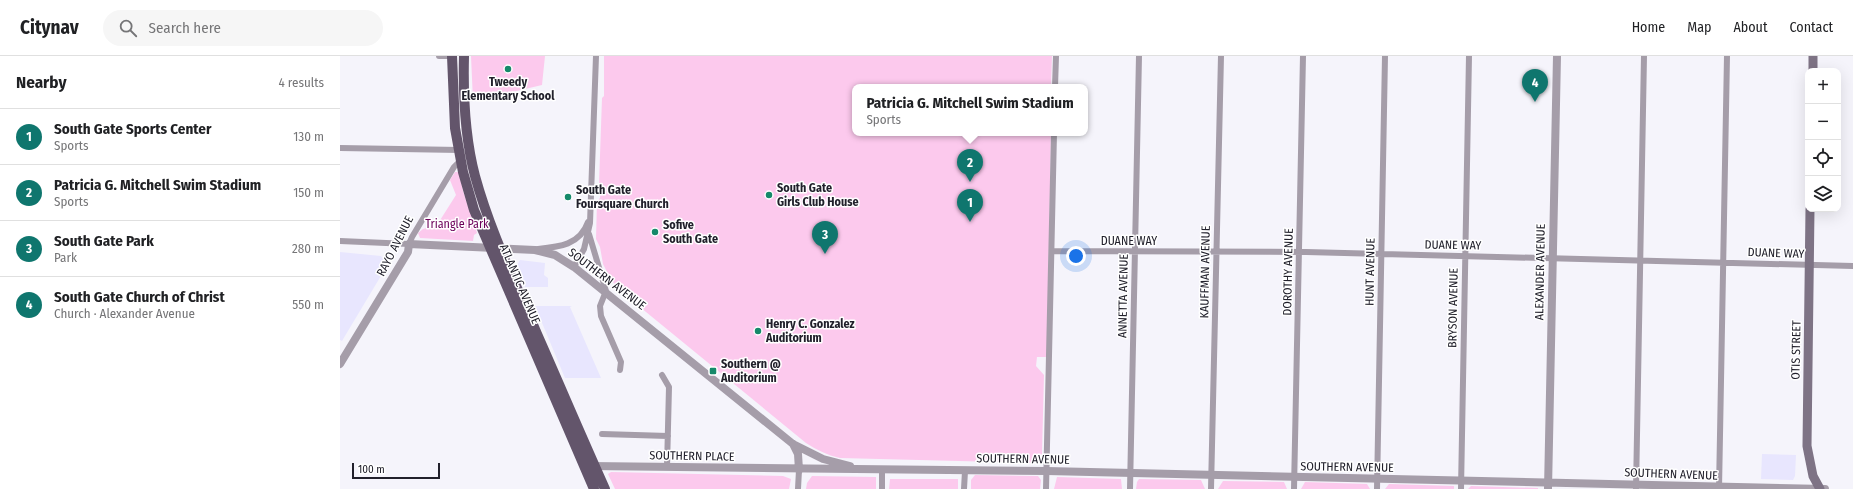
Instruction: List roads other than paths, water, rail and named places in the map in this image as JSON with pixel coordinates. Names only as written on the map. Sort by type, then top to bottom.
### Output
[{"type":"main road","name":"ATLANTIC AVENUE","points":[[452,56],[453,101],[460,155],[474,210],[495,248],[590,466],[605,489]]},
{"type":"main road","name":"ATLANTIC AVENUE","points":[[464,56],[464,82],[475,175],[495,248]]},
{"type":"main road","points":[[1813,56],[1813,68]]},
{"type":"main road","name":"OTIS STREET","points":[[1810,212],[1807,446],[1814,476],[1820,489]]},
{"type":"main road","name":"ATLANTIC AVENUE","points":[[590,466],[594,489]]},
{"type":"street","points":[[439,56],[452,56]]},
{"type":"street","points":[[574,267],[584,249],[589,232],[596,56]]},
{"type":"street","points":[[1055,84],[1056,56]]},
{"type":"street","name":"ANNETTA AVENUE","points":[[1130,489],[1139,56]]},
{"type":"street","name":"KAUFFMAN AVENUE","points":[[1211,489],[1221,56]]},
{"type":"street","name":"DOROTHY AVENUE","points":[[1294,489],[1303,56]]},
{"type":"street","name":"HUNT AVENUE","points":[[1377,489],[1385,56]]},
{"type":"street","name":"BRYSON AVENUE","points":[[1461,485],[1469,56]]},
{"type":"street","name":"ALEXANDER AVENUE","points":[[1548,486],[1556,56]]},
{"type":"street","points":[[1636,487],[1644,56]]},
{"type":"street","points":[[1719,488],[1727,56]]},
{"type":"street","points":[[1046,489],[1054,136]]},
{"type":"street","points":[[340,148],[460,155],[471,150]]},
{"type":"street","name":"RAYO AVENUE","points":[[340,364],[408,252],[409,244],[419,224],[460,155]]},
{"type":"street","points":[[535,250],[564,246],[572,243],[583,233],[590,215]]},
{"type":"street","points":[[589,232],[606,291],[600,306],[600,316],[621,362],[620,370]]},
{"type":"street","name":"SOUTHERN AVENUE","points":[[340,241],[535,250],[556,255],[606,291],[793,444],[823,459],[869,470]]},
{"type":"street","name":"DUANE WAY","points":[[1052,251],[1299,252],[1853,266]]},
{"type":"street","points":[[662,376],[669,387],[667,467]]},
{"type":"street","points":[[602,434],[668,436]]},
{"type":"street","points":[[793,444],[798,454],[798,489]]},
{"type":"street","name":"SOUTHERN PLACE","points":[[590,466],[799,470]]},
{"type":"street","name":"SOUTHERN AVENUE","points":[[799,470],[1047,471],[1377,479],[1461,485],[1824,489]]},
{"type":"street","points":[[882,470],[882,489]]},
{"type":"street","points":[[964,489],[965,471]]},
{"type":"place","name":"Tweedy Elementary School","points":[[508,69]]},
{"type":"place","name":"South Gate Church of Christ","points":[[1535,102]]},
{"type":"place","name":"Patricia G. Mitchell Swim Stadium","points":[[970,182]]},
{"type":"place","name":"South Gate Girls Club House","points":[[769,195]]},
{"type":"place","name":"South Gate Foursquare Church","points":[[568,197]]},
{"type":"place","name":"South Gate Sports Center","points":[[970,222]]},
{"type":"place","name":"Sofive South Gate","points":[[655,232]]},
{"type":"place","name":"South Gate Park","points":[[825,254]]},
{"type":"place","name":"Henry C. Gonzalez Auditorium","points":[[758,331]]},
{"type":"place","name":"Southern @ Auditorium","points":[[713,371]]},
{"type":"park label","name":"Triangle Park","points":[[457,224]]}]
